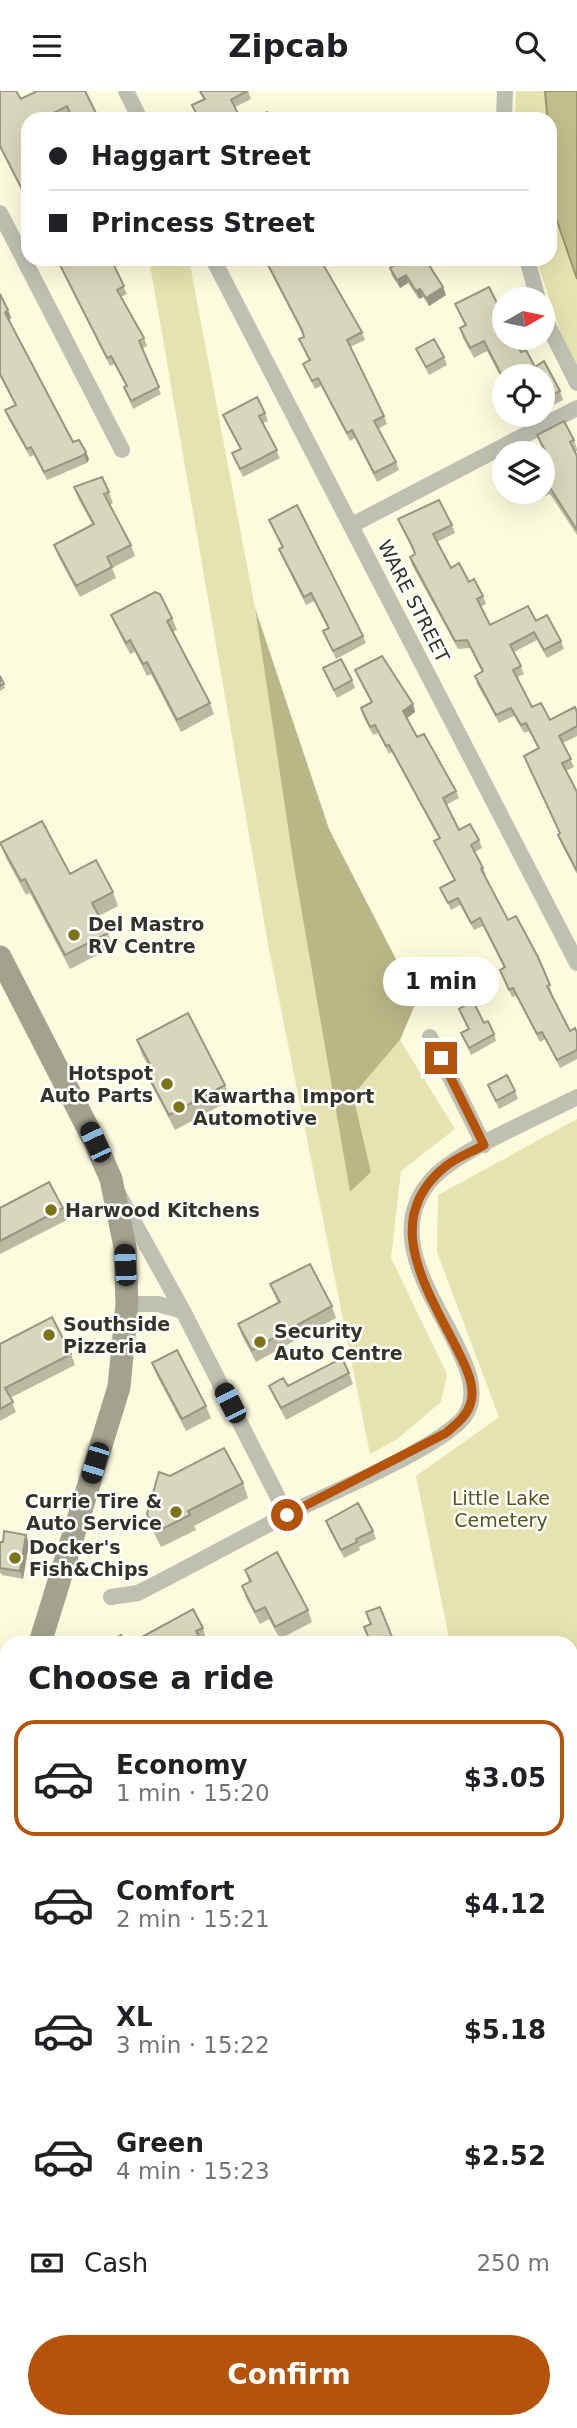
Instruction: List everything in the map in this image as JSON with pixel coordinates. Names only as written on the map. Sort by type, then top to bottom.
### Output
[{"type":"main road","points":[[0,957],[76,1100],[111,1179],[125,1247],[127,1304],[119,1387],[42,1636]]},
{"type":"street","points":[[125,91],[136,112]]},
{"type":"street","points":[[504,112],[505,91]]},
{"type":"street","points":[[0,213],[21,254]]},
{"type":"street","points":[[27,266],[122,450]]},
{"type":"street","name":"WARE STREET","points":[[217,266],[577,963]]},
{"type":"street","points":[[529,266],[535,287]]},
{"type":"street","points":[[555,339],[577,383]]},
{"type":"street","points":[[352,525],[577,408]]},
{"type":"street","points":[[430,1037],[484,1145]]},
{"type":"street","points":[[111,1597],[138,1593],[446,1433],[464,1417],[471,1404],[471,1383],[423,1279],[411,1230],[412,1217],[421,1192],[433,1177],[449,1164],[577,1097]]},
{"type":"street","points":[[111,1179],[183,1311],[287,1515]]},
{"type":"street","points":[[127,1304],[158,1304],[183,1311]]},
{"type":"green space","points":[[516,91],[545,91],[546,112],[515,112]]},
{"type":"green space","points":[[557,221],[577,279],[577,367],[555,315],[555,287],[545,287],[538,266],[557,266]]},
{"type":"green space","points":[[150,266],[190,266],[255,608],[294,867],[350,1191],[371,1172],[353,1095],[400,1040],[455,1129],[401,1171],[391,1258],[447,1374],[441,1402],[396,1440],[370,1454],[268,944]]},
{"type":"green space","name":"Little Lake Cemetery","points":[[577,1119],[577,1636],[449,1636],[416,1476],[499,1417],[437,1252],[438,1195]]},
{"type":"shaded area","points":[[545,91],[577,91],[577,279],[557,221],[557,112],[547,112]]},
{"type":"shaded area","points":[[255,608],[329,829],[417,1000],[400,1040],[353,1095],[371,1172],[350,1192],[294,867]]},
{"type":"building","points":[[0,91],[16,91],[21,99],[37,91],[85,91],[96,112],[70,112],[67,106],[55,112],[21,112],[21,187],[0,146]]},
{"type":"building","points":[[200,91],[247,91],[231,100],[237,112],[196,112],[192,105],[205,99]]},
{"type":"building","points":[[61,266],[114,266],[124,286],[117,290],[144,338],[139,341],[159,387],[131,401],[124,387],[127,386],[111,356],[107,358]]},
{"type":"building","points":[[269,266],[324,266],[362,332],[347,340],[384,416],[374,421],[396,462],[374,473],[352,430],[347,433],[318,378],[312,381],[303,364],[310,360],[299,339],[304,337]]},
{"type":"building","points":[[430,266],[443,287],[426,298],[420,289],[416,291],[406,275],[397,280],[390,268]]},
{"type":"building","points":[[489,287],[492,293],[492,350],[526,350],[533,364],[496,364],[484,341],[470,348],[460,328],[466,325],[455,304]]},
{"type":"building","points":[[0,294],[8,310],[5,313],[73,442],[79,440],[86,452],[44,472],[31,447],[27,449],[5,410],[16,405],[0,374]]},
{"type":"building","points":[[434,339],[444,357],[426,367],[416,349]]},
{"type":"building","points":[[257,397],[265,413],[259,416],[277,450],[240,469],[232,453],[241,449],[223,415]]},
{"type":"building","points":[[564,421],[574,440],[570,442],[577,456],[577,530],[555,496],[555,441],[540,441],[537,435]]},
{"type":"building","points":[[102,477],[109,492],[104,494],[131,545],[107,557],[112,567],[76,586],[54,545],[94,524],[74,487]]},
{"type":"building","points":[[439,500],[452,525],[433,534],[451,568],[459,563],[469,582],[474,579],[483,596],[477,599],[490,625],[528,606],[536,621],[547,615],[561,641],[544,650],[534,632],[510,645],[521,666],[513,670],[532,707],[541,703],[550,720],[575,707],[577,712],[577,726],[559,736],[571,759],[562,763],[577,792],[577,871],[558,835],[560,833],[524,756],[539,748],[526,723],[521,725],[511,708],[496,715],[475,676],[483,671],[467,640],[455,641],[410,557],[415,554],[398,519]]},
{"type":"building","points":[[297,505],[363,636],[333,651],[323,631],[329,628],[311,593],[304,597],[279,549],[283,547],[269,520]]},
{"type":"building","points":[[155,592],[160,594],[172,618],[167,621],[210,703],[177,720],[147,662],[143,664],[130,640],[126,643],[111,615]]},
{"type":"building","points":[[382,656],[413,704],[403,711],[417,737],[424,734],[456,791],[443,798],[459,830],[470,824],[479,840],[471,845],[483,868],[481,869],[508,920],[516,916],[538,957],[550,985],[547,986],[570,1031],[575,1028],[577,1050],[557,1060],[542,1032],[537,1034],[513,988],[509,990],[500,970],[505,967],[480,918],[471,923],[458,898],[448,903],[440,888],[455,880],[434,841],[440,838],[389,745],[386,746],[375,725],[370,727],[361,708],[372,702],[355,670]]},
{"type":"building","points":[[341,659],[352,680],[334,690],[323,668]]},
{"type":"building","points":[[42,821],[70,874],[96,860],[113,892],[92,903],[108,933],[65,955],[25,879],[21,881],[0,843]]},
{"type":"building","points":[[473,1001],[484,1023],[488,1021],[494,1034],[469,1048],[461,1033],[469,1029],[459,1009]]},
{"type":"building","points":[[188,1013],[225,1085],[169,1115],[144,1068],[150,1064],[137,1040]]},
{"type":"building","points":[[507,1075],[515,1091],[496,1101],[488,1085]]},
{"type":"building","points":[[49,1182],[63,1208],[0,1241],[0,1208]]},
{"type":"building","points":[[310,1264],[332,1306],[252,1350],[238,1324],[280,1302],[270,1284]]},
{"type":"building","points":[[52,1317],[71,1354],[5,1388],[13,1402],[0,1409],[0,1344]]},
{"type":"building","points":[[177,1350],[206,1406],[182,1419],[152,1363]]},
{"type":"building","points":[[342,1358],[349,1373],[281,1408],[269,1386],[283,1378],[288,1386]]},
{"type":"building","points":[[224,1448],[243,1483],[188,1511],[190,1515],[156,1532],[147,1514],[159,1472],[170,1476]]},
{"type":"building","points":[[358,1503],[373,1531],[341,1550],[326,1521]]},
{"type":"building","points":[[4,1531],[26,1535],[20,1571],[0,1568],[0,1542],[3,1542]]},
{"type":"building","points":[[277,1552],[308,1610],[275,1627],[265,1607],[255,1612],[242,1586],[251,1581],[245,1570]]},
{"type":"building","points":[[380,1607],[392,1636],[368,1636],[364,1627],[371,1624],[366,1612]]},
{"type":"building","points":[[193,1609],[203,1628],[196,1631],[198,1636],[144,1636]]},
{"type":"place","name":"Del Mastro RV Centre","points":[[74,935]]},
{"type":"place","name":"Hotspot Auto Parts","points":[[167,1084]]},
{"type":"place","name":"Kawartha Import Automotive","points":[[179,1107]]},
{"type":"place","name":"Harwood Kitchens","points":[[51,1210]]},
{"type":"place","name":"Southside Pizzeria","points":[[49,1335]]},
{"type":"place","name":"Security Auto Centre","points":[[260,1342]]},
{"type":"place","name":"Currie Tire & Auto Service","points":[[176,1512]]},
{"type":"place","name":"Docker's Fish&Chips","points":[[15,1558]]},
{"type":"route","points":[[287,1515],[446,1433],[464,1417],[471,1404],[471,1383],[423,1279],[413,1247],[411,1230],[412,1217],[421,1192],[433,1177],[449,1164],[484,1145],[441,1058]]}]
